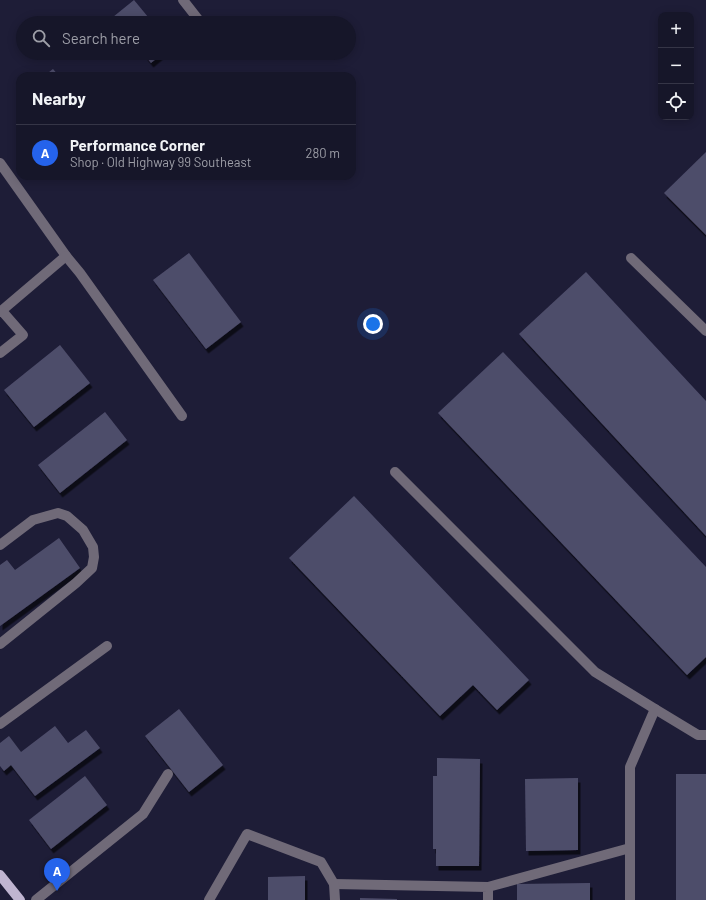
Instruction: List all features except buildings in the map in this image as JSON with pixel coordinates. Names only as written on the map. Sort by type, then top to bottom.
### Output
[{"type":"main road","points":[[0,875],[20,900]]},
{"type":"street","points":[[182,0],[195,16]]},
{"type":"street","points":[[0,163],[182,416]]},
{"type":"street","points":[[0,353],[22,335],[2,308],[66,256]]},
{"type":"street","points":[[631,258],[706,331]]},
{"type":"street","points":[[395,472],[595,672],[698,735],[706,735]]},
{"type":"street","points":[[0,545],[33,520],[58,513],[68,516],[84,530],[93,547],[94,558],[92,568],[0,644]]},
{"type":"street","points":[[0,724],[107,646]]},
{"type":"street","points":[[630,900],[630,767],[655,709]]},
{"type":"street","points":[[36,900],[143,814],[168,774]]},
{"type":"street","points":[[208,900],[247,834],[322,862],[334,884],[335,900]]},
{"type":"street","points":[[334,884],[488,887],[630,848]]},
{"type":"street","points":[[488,887],[488,900]]},
{"type":"place","name":"Performance Corner","points":[[57,891]]}]
